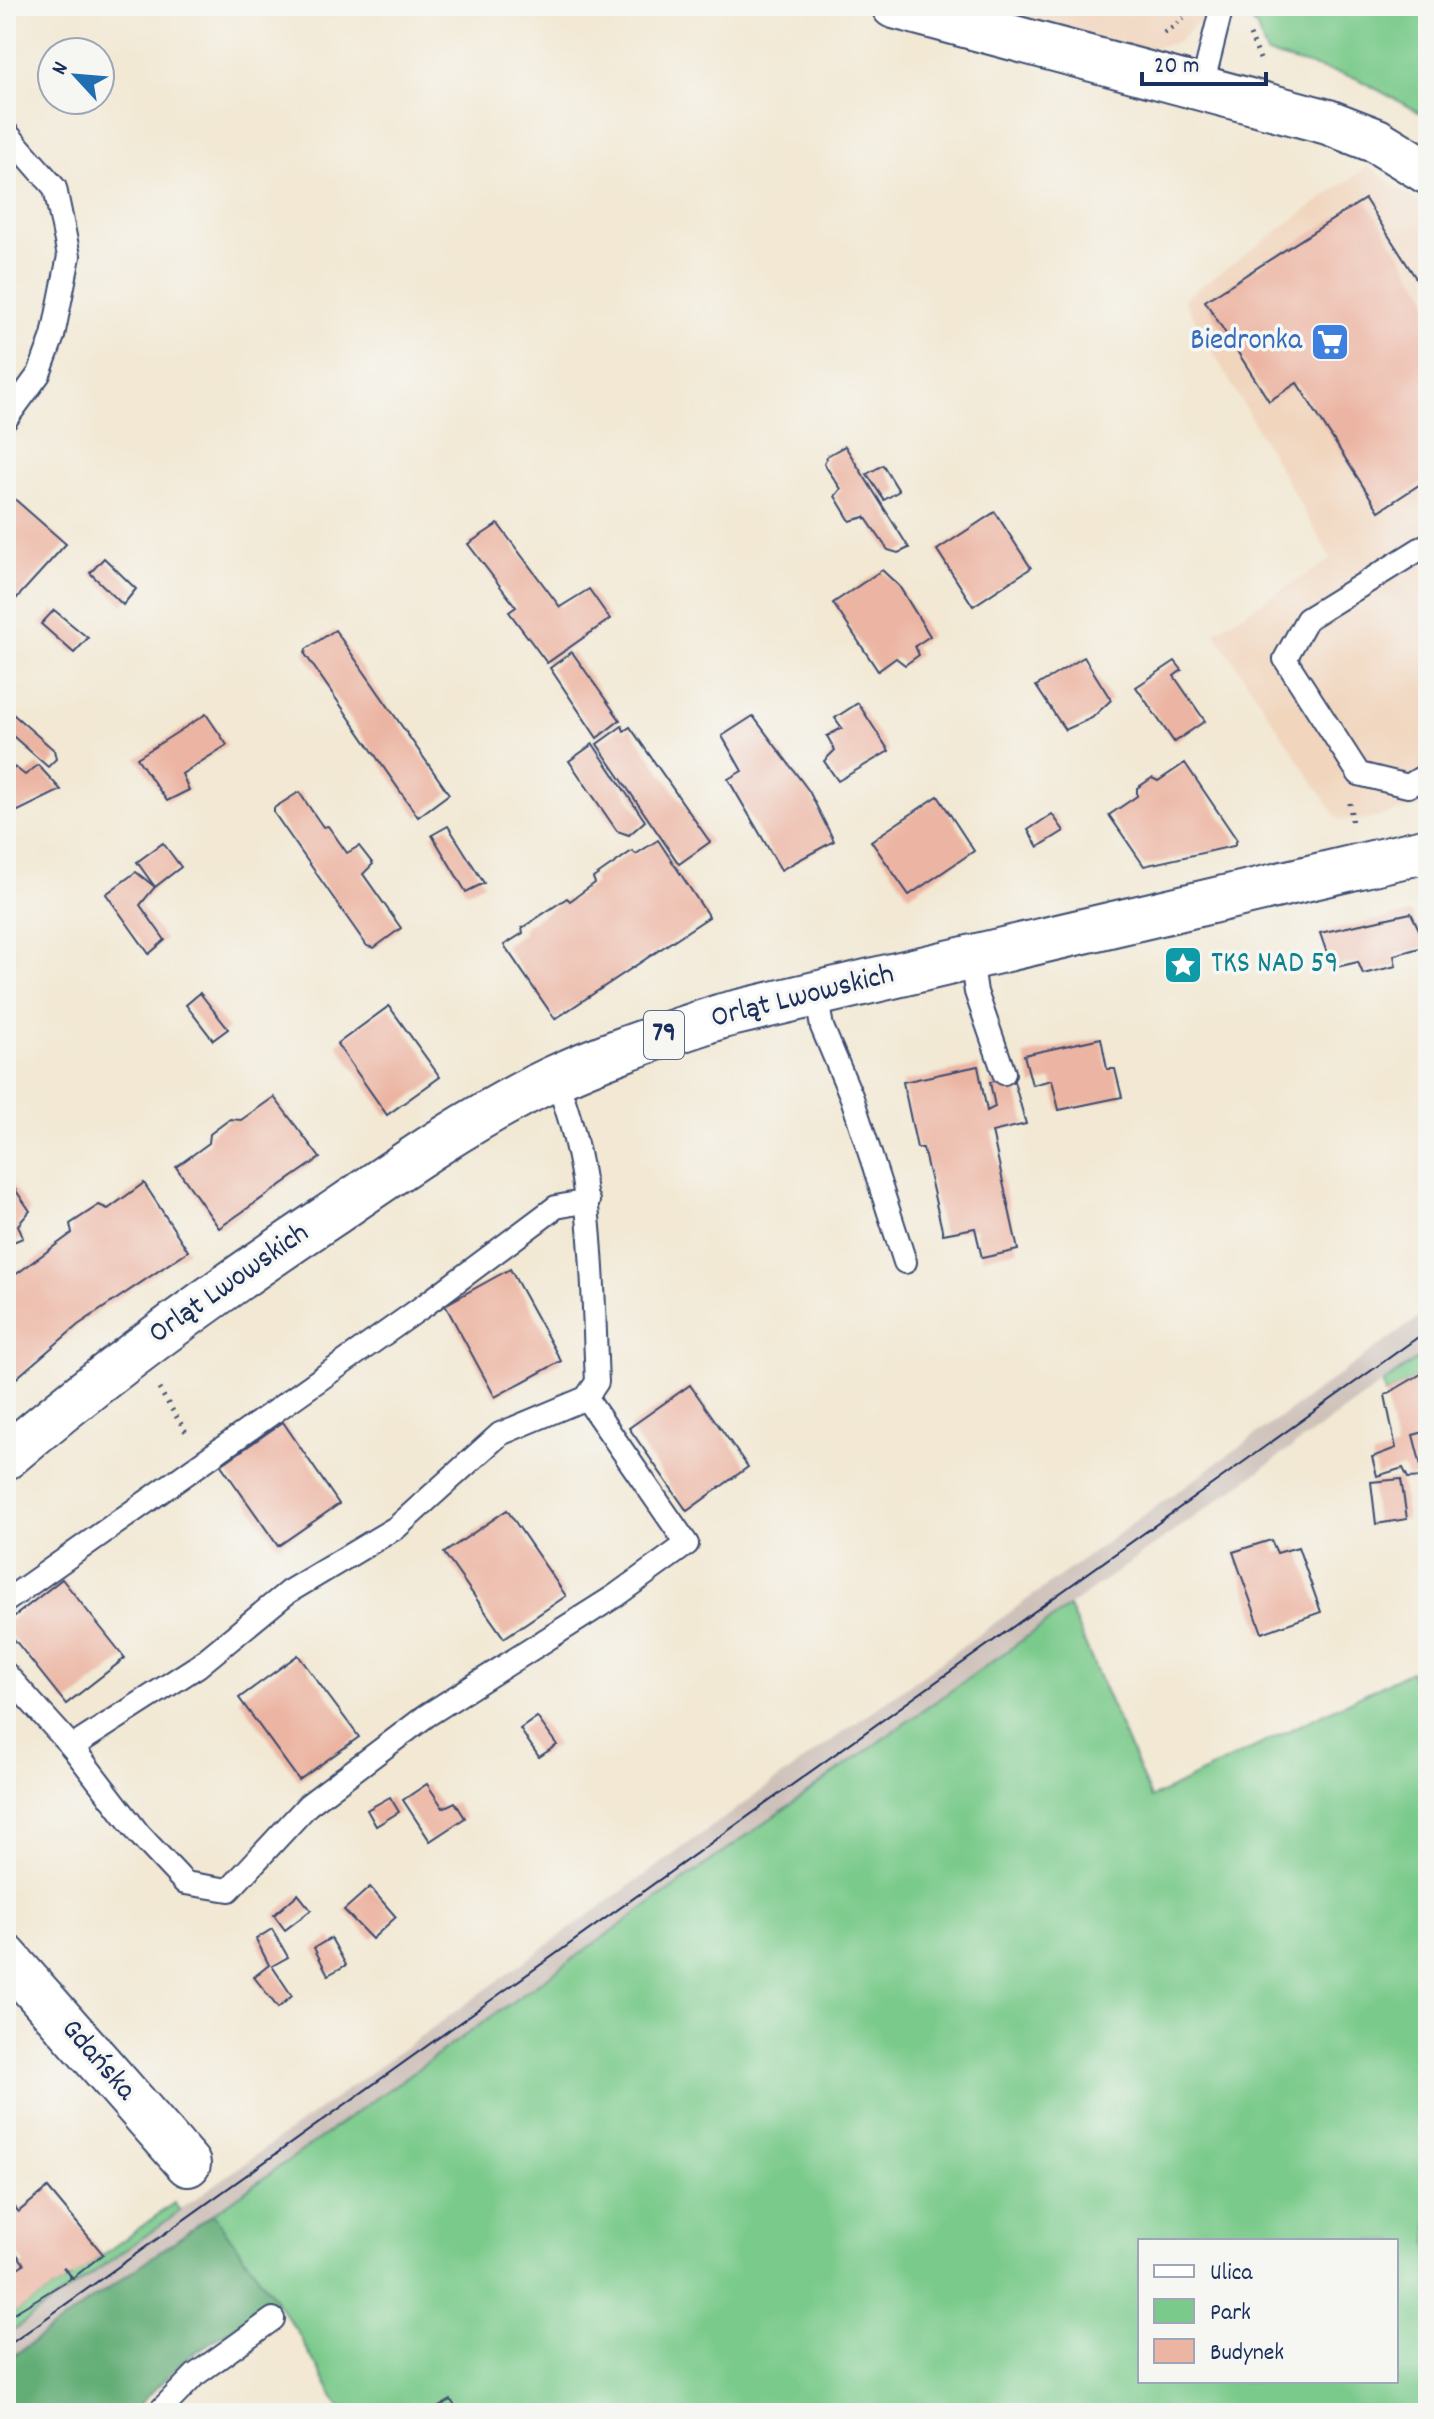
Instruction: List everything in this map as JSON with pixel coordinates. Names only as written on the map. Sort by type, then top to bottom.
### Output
[{"type":"main road","points":[[894,6],[1202,86],[1340,127],[1377,141],[1428,172]]},
{"type":"main road","name":"Orląt Lwowskich","points":[[6,1457],[121,1362],[237,1278],[501,1105],[555,1077],[652,1039],[722,1016],[1428,850]]},
{"type":"main road","name":"Gdańska","points":[[6,1957],[188,2164]]},
{"type":"lane","points":[[1202,86],[1222,6]]},
{"type":"lane","points":[[6,132],[55,188],[69,256],[53,336],[39,374],[6,419]]},
{"type":"lane","points":[[1428,544],[1307,619],[1285,659],[1359,774],[1408,786],[1428,774]]},
{"type":"lane","points":[[971,958],[976,992],[1004,1073]]},
{"type":"lane","points":[[816,994],[822,1027],[852,1098],[905,1262]]},
{"type":"lane","points":[[72,1747],[198,1666],[288,1592],[397,1527],[500,1434],[586,1398],[597,1382],[588,1201],[567,1107],[555,1077]]},
{"type":"lane","points":[[6,1601],[556,1207],[588,1201]]},
{"type":"lane","points":[[6,1674],[72,1747],[139,1834],[185,1883],[229,1890],[308,1805],[426,1716],[615,1596],[687,1544],[586,1398]]},
{"type":"lane","points":[[158,2413],[195,2375],[273,2319]]},
{"type":"path","points":[[154,1381],[204,1461]]},
{"type":"shaded area","points":[[989,6],[1245,6],[1243,11],[1196,24],[1177,43],[1140,50]]},
{"type":"shaded area","points":[[1368,166],[1428,210],[1428,804],[1367,820],[1338,819],[1214,632],[1331,559],[1183,299]]},
{"type":"shaded area","points":[[1428,1311],[1428,1351],[6,2361],[6,2335]]},
{"type":"green space","points":[[1245,6],[1428,6],[1428,117],[1356,78],[1267,54],[1256,26],[1243,11]]},
{"type":"green space","points":[[1428,1351],[1428,1370],[1385,1395],[1383,1383]]},
{"type":"green space","points":[[1069,1607],[1151,1798],[1411,1671],[1428,1736],[1428,2413],[343,2413],[296,2330],[213,2214]]},
{"type":"green space","points":[[174,2203],[180,2211],[6,2335],[6,2318],[71,2278]]},
{"type":"green space","points":[[213,2214],[276,2300],[185,2359],[131,2413],[6,2413],[6,2361]]},
{"type":"building","name":"Biedronka","points":[[1365,199],[1428,297],[1428,479],[1379,511],[1297,383],[1269,401],[1205,301]]},
{"type":"building","points":[[845,446],[909,548],[898,553],[888,550],[865,517],[850,521],[835,496],[841,489],[824,464],[827,456]]},
{"type":"building","points":[[883,465],[899,491],[884,500],[867,474]]},
{"type":"building","points":[[10,495],[66,544],[6,610],[6,499]]},
{"type":"building","points":[[995,512],[1031,568],[973,606],[937,550]]},
{"type":"building","points":[[498,524],[560,607],[589,589],[610,619],[547,663],[509,612],[516,607],[468,544]]},
{"type":"building","points":[[104,558],[136,589],[123,605],[90,573]]},
{"type":"building","points":[[882,570],[899,586],[930,636],[915,646],[919,655],[905,665],[896,658],[878,671],[833,603]]},
{"type":"building","points":[[54,610],[88,638],[74,653],[41,624]]},
{"type":"building","points":[[335,630],[449,794],[418,817],[305,654],[306,649]]},
{"type":"building","points":[[572,652],[620,720],[597,738],[550,668]]},
{"type":"building","points":[[1084,657],[1111,700],[1092,718],[1065,730],[1036,686]]},
{"type":"building","points":[[1175,661],[1182,670],[1174,676],[1205,721],[1174,742],[1136,687]]},
{"type":"building","points":[[858,703],[889,751],[838,781],[824,761],[835,750],[827,736],[842,728],[835,718]]},
{"type":"building","points":[[6,708],[54,750],[56,759],[48,767],[6,730]]},
{"type":"building","points":[[206,714],[227,745],[182,774],[189,790],[167,801],[137,758]]},
{"type":"building","points":[[753,716],[809,791],[834,841],[781,870],[728,779],[742,771],[722,736]]},
{"type":"building","points":[[622,726],[624,731],[630,727],[710,842],[679,864],[597,744]]},
{"type":"building","points":[[593,744],[645,821],[629,835],[617,831],[569,761]]},
{"type":"building","points":[[1185,763],[1237,840],[1234,846],[1144,866],[1109,815],[1137,796],[1137,788],[1152,778],[1158,781]]},
{"type":"building","points":[[38,765],[61,790],[6,817],[6,777],[15,767],[25,775]]},
{"type":"building","points":[[299,792],[323,827],[328,826],[347,853],[359,846],[373,864],[363,874],[401,928],[374,948],[367,946],[274,813],[274,808]]},
{"type":"building","points":[[938,796],[974,851],[909,895],[871,841]]},
{"type":"building","points":[[1052,814],[1064,831],[1038,847],[1028,830]]},
{"type":"building","points":[[448,826],[484,883],[466,892],[432,835]]},
{"type":"building","points":[[658,840],[709,917],[555,1019],[504,945],[523,933],[522,928],[595,883],[593,878],[632,851],[636,854]]},
{"type":"building","points":[[163,843],[181,867],[155,887],[137,862]]},
{"type":"building","points":[[136,872],[155,887],[140,905],[165,940],[149,954],[106,894]]},
{"type":"building","points":[[1411,913],[1427,946],[1394,955],[1396,966],[1363,974],[1358,962],[1332,968],[1320,933]]},
{"type":"building","points":[[200,993],[228,1029],[213,1040],[186,1005]]},
{"type":"building","points":[[389,1006],[440,1077],[387,1115],[337,1044]]},
{"type":"building","points":[[1101,1038],[1107,1069],[1115,1069],[1122,1097],[1059,1110],[1052,1080],[1032,1085],[1024,1055]]},
{"type":"building","points":[[978,1066],[987,1111],[995,1107],[990,1082],[1013,1078],[1026,1124],[992,1132],[1018,1250],[982,1258],[975,1228],[943,1234],[923,1148],[917,1148],[903,1082]]},
{"type":"building","points":[[274,1097],[320,1158],[219,1228],[176,1167],[209,1143],[210,1134],[230,1119],[241,1120]]},
{"type":"building","points":[[6,1176],[30,1211],[18,1225],[23,1238],[13,1242],[6,1232]]},
{"type":"building","points":[[144,1183],[188,1251],[78,1325],[6,1387],[6,1278],[11,1278],[72,1233],[70,1224],[99,1205],[108,1209]]},
{"type":"building","points":[[510,1269],[561,1361],[495,1397],[445,1305]]},
{"type":"building","points":[[1428,1370],[1428,1431],[1413,1435],[1424,1477],[1408,1478],[1403,1468],[1377,1476],[1372,1457],[1396,1448],[1385,1395]]},
{"type":"building","points":[[690,1385],[748,1467],[687,1511],[629,1428]]},
{"type":"building","points":[[283,1422],[339,1504],[278,1546],[221,1465]]},
{"type":"building","points":[[1401,1479],[1407,1519],[1376,1524],[1371,1482]]},
{"type":"building","points":[[507,1510],[566,1596],[504,1638],[444,1553]]},
{"type":"building","points":[[1271,1540],[1277,1553],[1298,1547],[1321,1612],[1262,1633],[1233,1552]]},
{"type":"building","points":[[62,1579],[125,1658],[66,1704],[6,1629],[6,1623]]},
{"type":"building","points":[[298,1655],[359,1737],[299,1780],[239,1698]]},
{"type":"building","points":[[537,1717],[557,1745],[539,1757],[520,1729]]},
{"type":"building","points":[[427,1784],[443,1808],[455,1802],[465,1818],[430,1841],[403,1800]]},
{"type":"building","points":[[390,1797],[399,1812],[376,1826],[367,1810]]},
{"type":"building","points":[[370,1887],[396,1917],[372,1939],[344,1910]]},
{"type":"building","points":[[298,1894],[311,1910],[285,1930],[274,1915]]},
{"type":"building","points":[[272,1929],[288,1957],[272,1966],[292,1996],[278,2008],[254,1977],[269,1965],[256,1939]]},
{"type":"building","points":[[331,1938],[346,1965],[328,1975],[314,1948]]},
{"type":"building","points":[[48,2188],[103,2254],[73,2278],[63,2267],[71,2278],[6,2318],[6,2275],[24,2264],[13,2249],[6,2254],[6,2198],[18,2212]]},
{"type":"building","points":[[451,2400],[459,2413],[428,2413]]},
{"type":"tram line","points":[[6,2347],[1428,1330]]},
{"type":"place","name":"Biedronka","points":[[1330,342]]},
{"type":"place","name":"TKS NAD 59","points":[[1183,965]]}]
